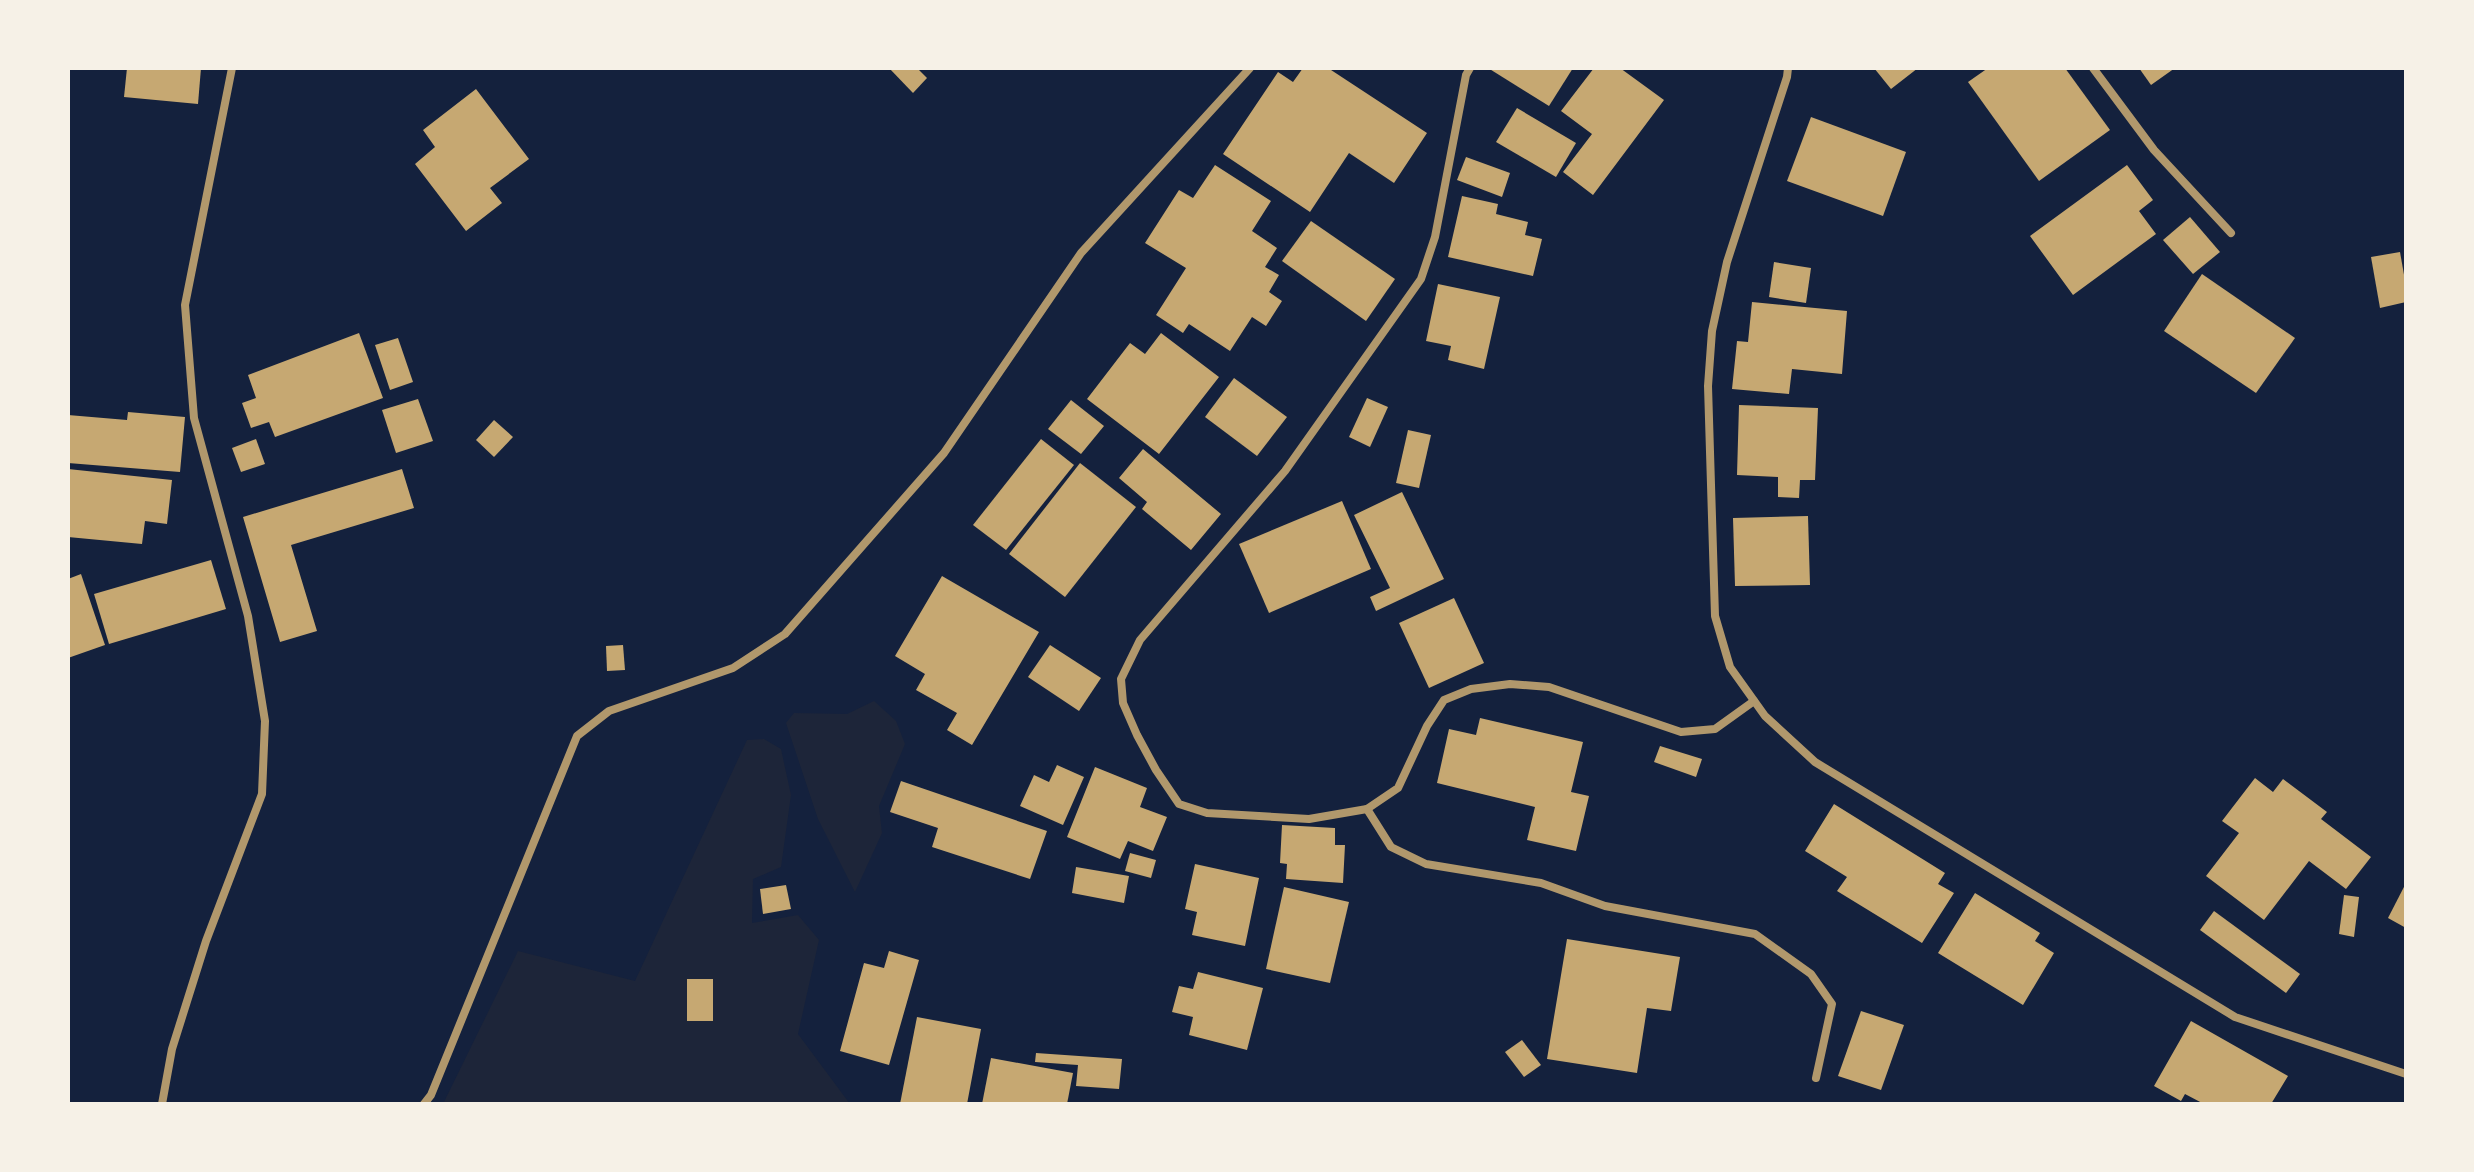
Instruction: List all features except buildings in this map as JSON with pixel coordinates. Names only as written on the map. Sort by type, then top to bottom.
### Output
[{"type":"street","points":[[162,1104],[172,1049],[206,941],[262,794],[265,721],[248,616],[194,418],[185,305],[232,68]]},
{"type":"street","points":[[424,1104],[431,1095],[577,736],[609,711],[733,668],[785,634],[944,453],[1081,253],[1250,68]]},
{"type":"street","points":[[1470,68],[1466,75],[1435,237],[1421,279],[1285,471],[1140,640],[1121,679],[1123,703],[1137,735],[1179,804],[1207,813],[1309,819],[1367,809],[1398,788],[1427,726],[1444,700],[1471,689],[1510,684],[1549,687],[1681,732],[1715,729],[1754,701]]},
{"type":"street","points":[[1788,68],[1727,262],[1712,331],[1708,386],[1715,616],[1730,667],[1765,716],[1815,762],[2235,1017],[2406,1074]]},
{"type":"street","points":[[2093,68],[2154,150],[2231,233]]},
{"type":"street","points":[[1367,809],[1391,847],[1426,864],[1541,883],[1605,906],[1755,934],[1811,974],[1832,1004],[1816,1078]]},
{"type":"shaded area","points":[[874,701],[896,721],[905,744],[879,806],[882,833],[855,892],[818,819],[786,723],[794,713],[847,714]]},
{"type":"shaded area","points":[[764,739],[781,749],[791,795],[781,867],[753,879],[752,923],[798,915],[819,940],[798,1034],[850,1104],[443,1104],[518,951],[635,981],[747,740]]}]
